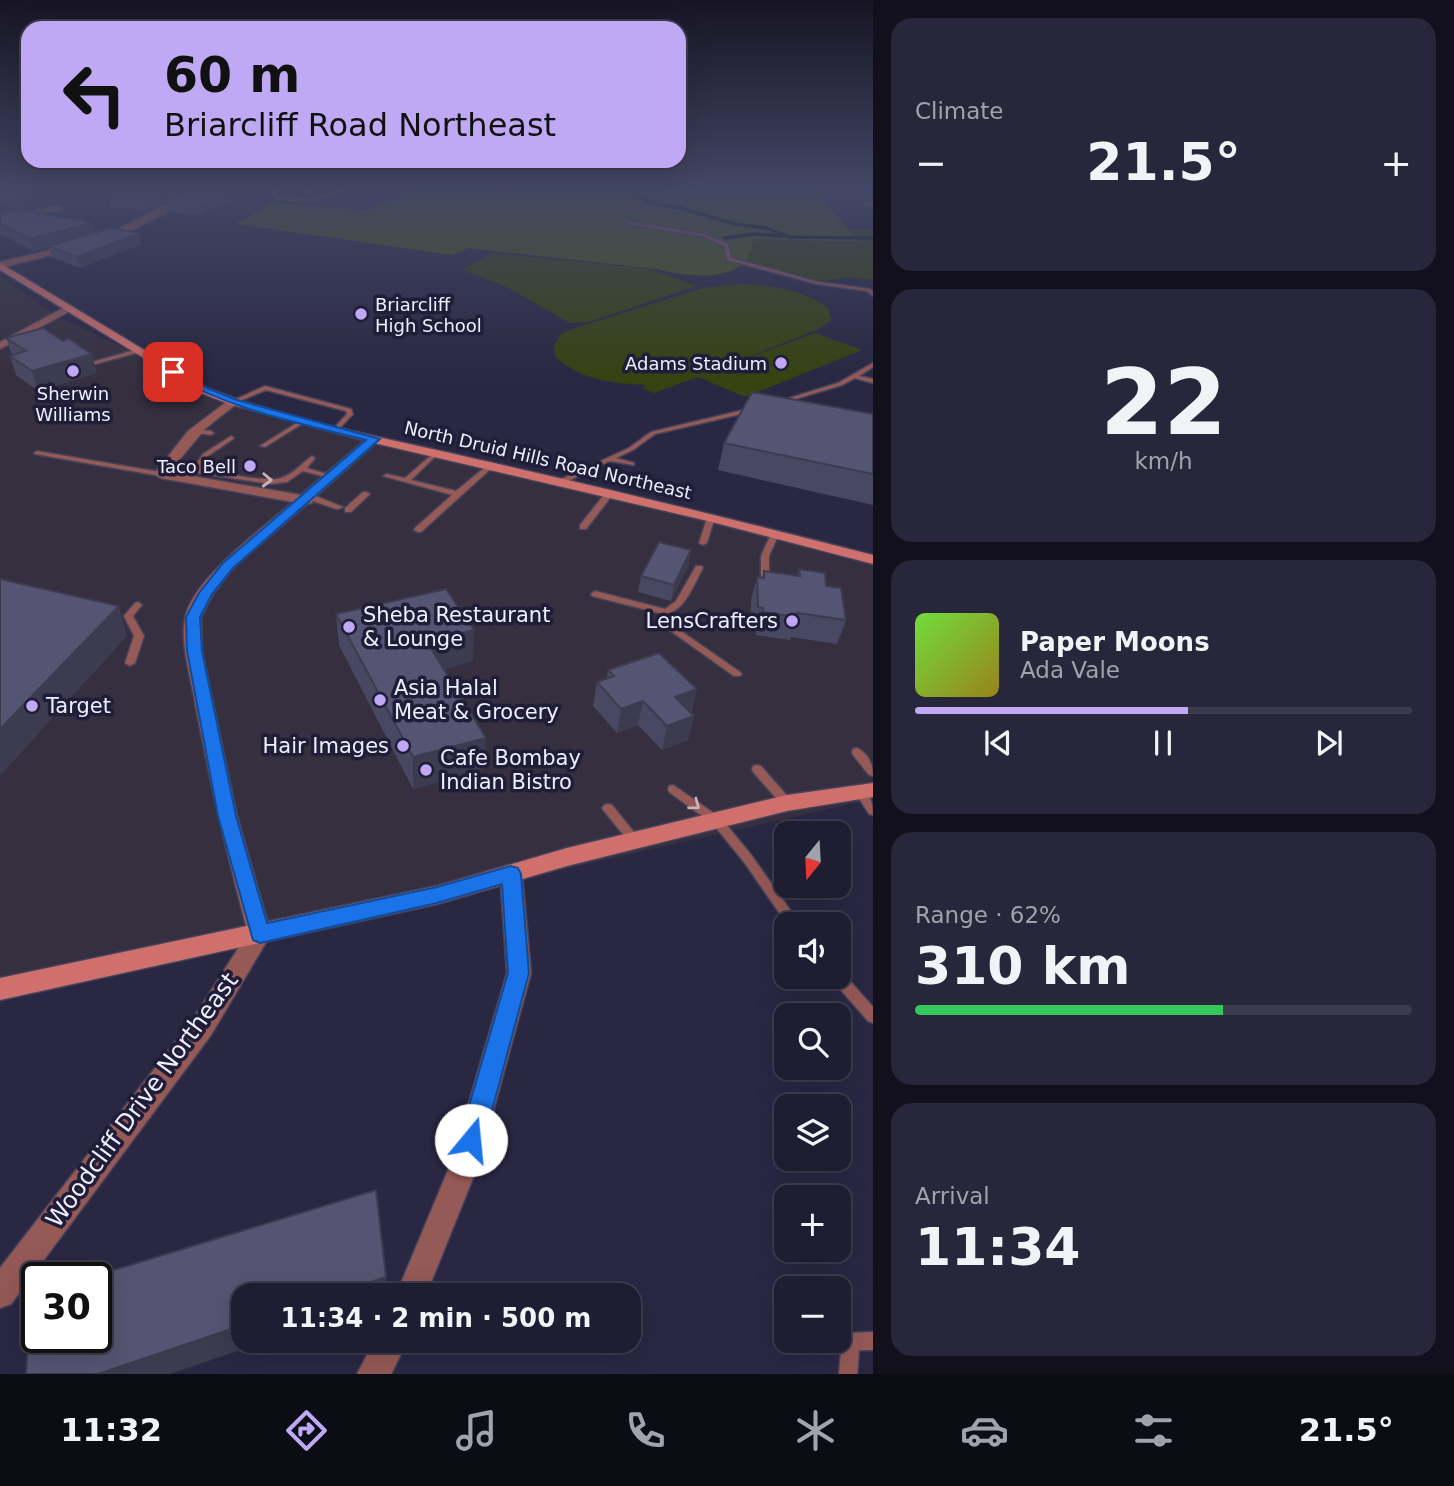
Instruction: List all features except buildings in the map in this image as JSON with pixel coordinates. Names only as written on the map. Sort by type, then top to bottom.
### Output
[{"type":"main road","name":"North Druid Hills Road Northeast","points":[[0,265],[66,309],[205,391],[233,402],[374,439],[711,517],[873,560]]},
{"type":"main road","points":[[0,989],[437,895],[634,840],[787,803],[867,791]]},
{"type":"street","points":[[0,265],[51,252]]},
{"type":"street","points":[[0,346],[66,309]]},
{"type":"street","points":[[233,402],[192,431],[160,474],[308,498]]},
{"type":"street","points":[[260,934],[227,816],[194,651],[193,617],[206,593],[228,565],[374,439]]},
{"type":"street","points":[[416,1283],[465,1163],[519,973],[511,874]]},
{"type":"street","name":"Woodcliff Drive Northeast","points":[[0,1293],[202,1027],[260,934]]},
{"type":"street","points":[[373,1374],[385,1353]]},
{"type":"lane","points":[[728,252],[729,259],[818,283],[868,290],[873,294]]},
{"type":"lane","points":[[92,363],[138,351]]},
{"type":"lane","points":[[773,404],[839,384],[873,365]]},
{"type":"lane","points":[[854,376],[873,381]]},
{"type":"lane","points":[[233,402],[265,388],[349,410],[348,419],[336,429]]},
{"type":"lane","points":[[561,481],[631,449],[653,433],[760,408]]},
{"type":"lane","points":[[263,446],[303,421]]},
{"type":"lane","points":[[192,431],[211,433]]},
{"type":"lane","points":[[231,438],[205,455],[198,467],[201,471],[270,482],[284,480],[302,470],[312,458]]},
{"type":"lane","points":[[37,453],[160,474]]},
{"type":"lane","points":[[405,481],[436,453]]},
{"type":"lane","points":[[610,459],[632,464]]},
{"type":"lane","points":[[418,530],[491,465]]},
{"type":"lane","points":[[302,470],[332,477]]},
{"type":"lane","points":[[387,476],[457,494]]},
{"type":"lane","points":[[583,527],[610,493]]},
{"type":"lane","points":[[348,510],[366,494]]},
{"type":"lane","points":[[308,498],[339,507]]},
{"type":"lane","points":[[704,542],[711,517]]},
{"type":"lane","points":[[765,579],[765,556],[775,534]]},
{"type":"lane","points":[[595,594],[666,612],[678,603],[699,568]]},
{"type":"lane","points":[[128,616],[138,605]]},
{"type":"lane","points":[[116,613],[128,616],[139,636],[130,663]]},
{"type":"lane","points":[[668,625],[737,674]]},
{"type":"lane","points":[[857,752],[873,772]]},
{"type":"lane","points":[[757,769],[787,803]]},
{"type":"lane","points":[[673,789],[717,821],[786,912]]},
{"type":"lane","points":[[867,791],[873,811]]},
{"type":"lane","points":[[608,808],[634,840]]},
{"type":"lane","points":[[848,989],[873,1017]]},
{"type":"lane","points":[[848,1374],[851,1342],[873,1341]]},
{"type":"shaded area","points":[[0,276],[54,314],[220,395],[308,420],[743,521],[873,556],[873,799],[513,881],[0,989]]},
{"type":"green space","points":[[432,252],[459,252],[452,255]]},
{"type":"green space","points":[[505,252],[749,252],[746,260],[738,267],[716,275],[691,275]]},
{"type":"green space","points":[[749,252],[873,252],[873,280],[848,277],[823,281],[745,261]]},
{"type":"green space","points":[[493,253],[650,269],[697,286],[588,322],[570,323],[503,285],[462,270]]},
{"type":"green space","points":[[739,284],[797,292],[828,308],[831,320],[818,329],[732,364],[815,333],[862,350],[745,397],[698,377],[654,393],[642,388],[646,385],[610,382],[587,376],[555,356],[554,346],[561,334],[572,329],[703,288]]},
{"type":"place","name":"Briarcliff High School","points":[[361,314]]},
{"type":"place","name":"Adams Stadium","points":[[781,363]]},
{"type":"place","name":"Sherwin Williams","points":[[73,371]]},
{"type":"place","name":"Taco Bell","points":[[250,466]]},
{"type":"place","name":"LensCrafters","points":[[792,621]]},
{"type":"place","name":"Sheba Restaurant & Lounge","points":[[349,627]]},
{"type":"place","name":"Asia Halal Meat & Grocery","points":[[380,700]]},
{"type":"place","name":"Target","points":[[32,706]]},
{"type":"place","name":"Hair Images","points":[[403,746]]},
{"type":"place","name":"Cafe Bombay Indian Bistro","points":[[426,770]]},
{"type":"route","points":[[173,372],[205,391],[233,402],[374,439],[228,565],[206,593],[193,617],[194,651],[227,816],[260,934],[437,895],[511,874],[519,973],[471,1140]]}]
